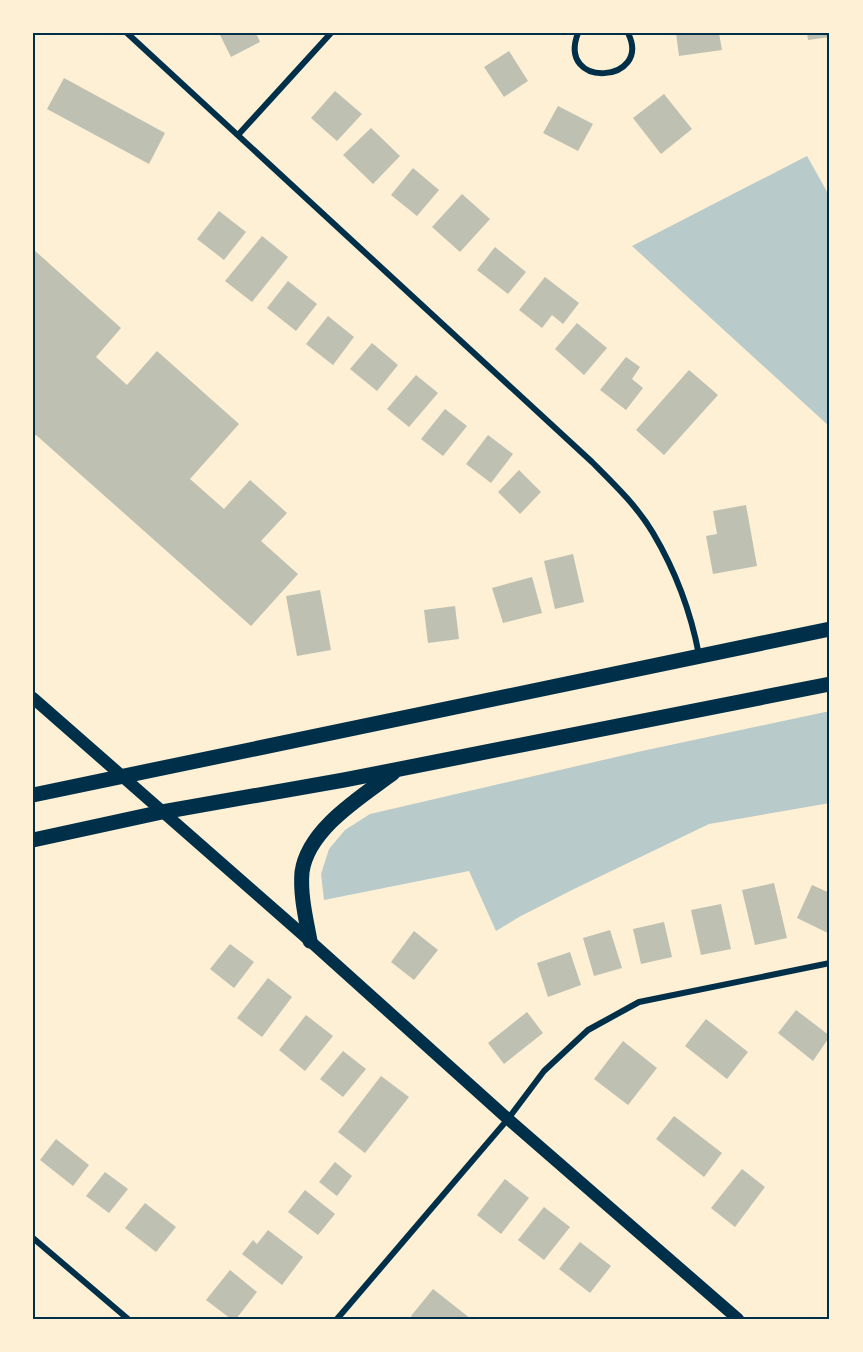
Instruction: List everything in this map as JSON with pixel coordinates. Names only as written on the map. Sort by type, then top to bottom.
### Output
[{"type":"main road","points":[[33,795],[830,629]]},
{"type":"main road","points":[[33,840],[162,812],[396,770],[830,684]]},
{"type":"main road","points":[[33,698],[310,941],[508,1119],[738,1319]]},
{"type":"main road","points":[[310,941],[303,902],[302,873],[308,856],[322,830],[356,800],[396,770]]},
{"type":"street","points":[[127,33],[584,454],[631,502],[653,531],[675,577],[696,639],[699,655]]},
{"type":"street","points":[[238,135],[331,33]]},
{"type":"street","points":[[578,33],[575,50],[583,66],[590,72],[609,75],[624,65],[630,57],[632,48],[628,33]]},
{"type":"street","points":[[337,1319],[508,1119],[544,1071],[588,1030],[639,1002],[830,963]]},
{"type":"street","points":[[33,1238],[128,1319]]},
{"type":"shaded area","points":[[807,156],[830,197],[830,427],[632,246]]},
{"type":"shaded area","points":[[830,711],[830,803],[709,824],[574,889],[496,931],[469,871],[324,900],[321,874],[329,849],[345,830],[370,814],[642,751]]},
{"type":"building","points":[[219,33],[256,33],[260,42],[231,57]]},
{"type":"building","points":[[676,33],[719,33],[722,50],[679,56]]},
{"type":"building","points":[[807,33],[830,33],[830,37],[808,40]]},
{"type":"building","points":[[509,51],[528,81],[504,97],[484,67]]},
{"type":"building","points":[[64,78],[165,133],[149,164],[47,109]]},
{"type":"building","points":[[335,91],[362,114],[337,141],[311,118]]},
{"type":"building","points":[[664,94],[692,129],[661,154],[633,118]]},
{"type":"building","points":[[558,106],[593,124],[578,151],[543,133]]},
{"type":"building","points":[[371,128],[400,156],[373,184],[343,155]]},
{"type":"building","points":[[413,168],[439,190],[417,216],[391,195]]},
{"type":"building","points":[[462,194],[490,219],[460,252],[432,227]]},
{"type":"building","points":[[219,211],[246,232],[224,260],[197,239]]},
{"type":"building","points":[[262,236],[288,257],[252,302],[225,281]]},
{"type":"building","points":[[495,247],[526,272],[508,294],[477,270]]},
{"type":"building","points":[[33,249],[121,328],[96,357],[127,385],[157,351],[239,424],[190,479],[224,509],[250,480],[287,513],[261,541],[298,574],[251,626],[36,435],[33,438]]},
{"type":"building","points":[[545,277],[579,303],[563,324],[552,315],[542,328],[519,310]]},
{"type":"building","points":[[288,281],[317,304],[296,331],[267,308]]},
{"type":"building","points":[[328,316],[354,337],[333,365],[306,344]]},
{"type":"building","points":[[577,323],[607,348],[584,375],[555,349]]},
{"type":"building","points":[[372,343],[398,365],[377,391],[350,369]]},
{"type":"building","points":[[626,357],[640,367],[632,379],[643,388],[626,410],[600,390]]},
{"type":"building","points":[[689,370],[718,395],[664,455],[636,430]]},
{"type":"building","points":[[416,375],[438,393],[409,427],[387,409]]},
{"type":"building","points":[[445,409],[467,426],[443,456],[421,439]]},
{"type":"building","points":[[488,435],[513,454],[491,483],[466,464]]},
{"type":"building","points":[[519,470],[541,492],[520,514],[498,492]]},
{"type":"building","points":[[746,505],[757,566],[713,574],[706,536],[717,534],[713,511]]},
{"type":"building","points":[[573,554],[584,602],[555,609],[544,561]]},
{"type":"building","points":[[532,577],[542,613],[503,623],[492,588]]},
{"type":"building","points":[[320,590],[331,650],[297,656],[286,596]]},
{"type":"building","points":[[455,606],[459,639],[428,643],[424,610]]},
{"type":"building","points":[[774,883],[787,938],[755,945],[742,890]]},
{"type":"building","points":[[812,885],[830,893],[830,934],[797,918]]},
{"type":"building","points":[[721,904],[731,949],[701,955],[691,910]]},
{"type":"building","points":[[664,922],[672,957],[641,964],[633,929]]},
{"type":"building","points":[[610,930],[622,968],[594,976],[583,938]]},
{"type":"building","points":[[414,931],[438,950],[414,980],[391,962]]},
{"type":"building","points":[[230,944],[254,962],[234,988],[210,969]]},
{"type":"building","points":[[570,952],[581,985],[548,997],[537,963]]},
{"type":"building","points":[[268,978],[292,997],[262,1037],[237,1018]]},
{"type":"building","points":[[796,1010],[830,1036],[813,1061],[778,1033]]},
{"type":"building","points":[[527,1012],[543,1033],[504,1064],[488,1043]]},
{"type":"building","points":[[306,1015],[333,1036],[305,1071],[279,1050]]},
{"type":"building","points":[[706,1019],[748,1052],[727,1079],[685,1046]]},
{"type":"building","points":[[623,1041],[657,1068],[628,1105],[594,1079]]},
{"type":"building","points":[[343,1051],[366,1069],[343,1097],[320,1079]]},
{"type":"building","points":[[381,1076],[409,1097],[365,1153],[338,1132]]},
{"type":"building","points":[[674,1116],[722,1153],[704,1177],[656,1139]]},
{"type":"building","points":[[56,1139],[89,1165],[73,1186],[40,1160]]},
{"type":"building","points":[[335,1162],[352,1176],[337,1196],[319,1182]]},
{"type":"building","points":[[742,1169],[765,1187],[735,1227],[711,1208]]},
{"type":"building","points":[[105,1172],[128,1189],[109,1213],[86,1196]]},
{"type":"building","points":[[505,1179],[529,1198],[501,1234],[477,1215]]},
{"type":"building","points":[[305,1190],[335,1214],[318,1235],[288,1212]]},
{"type":"building","points":[[145,1203],[176,1227],[156,1252],[125,1228]]},
{"type":"building","points":[[544,1207],[570,1227],[544,1260],[518,1240]]},
{"type":"building","points":[[268,1230],[303,1257],[282,1285],[242,1254],[253,1240],[257,1244]]},
{"type":"building","points":[[580,1242],[611,1266],[590,1293],[559,1269]]},
{"type":"building","points":[[230,1270],[257,1292],[236,1319],[231,1319],[206,1300]]},
{"type":"building","points":[[433,1289],[471,1319],[415,1319],[411,1316]]}]
